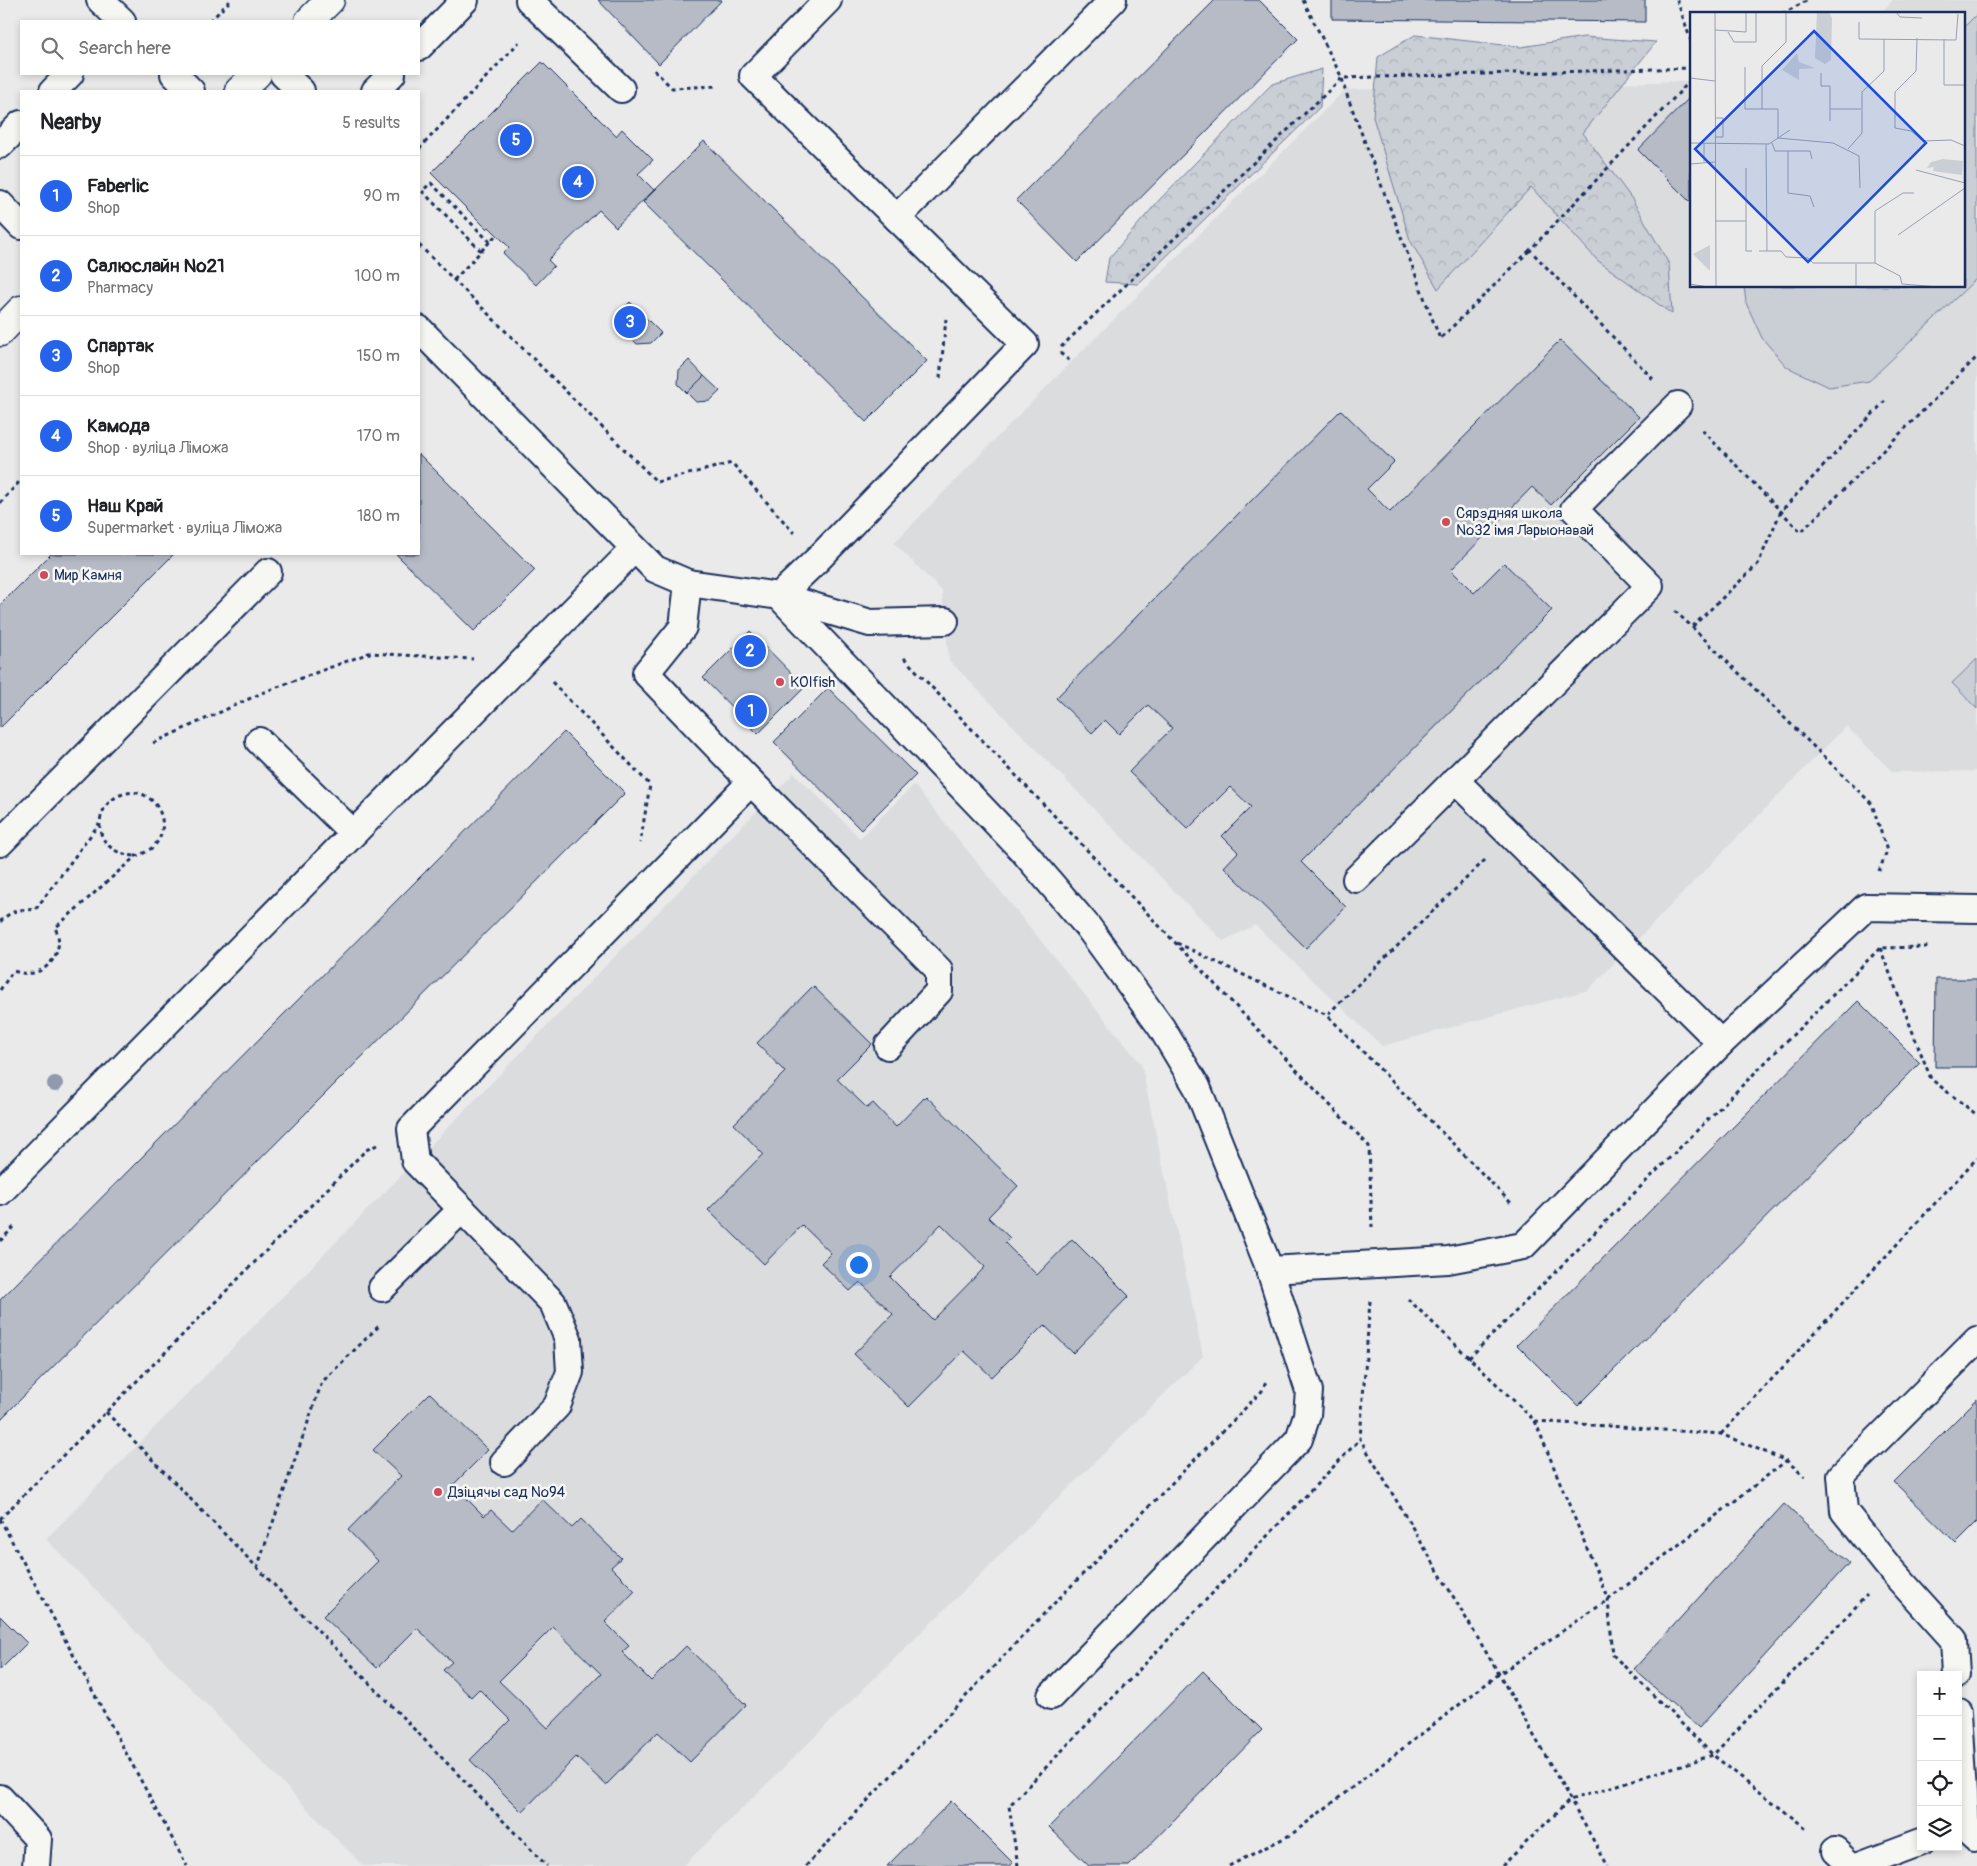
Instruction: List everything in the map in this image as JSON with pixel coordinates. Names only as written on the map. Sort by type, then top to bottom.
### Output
[{"type":"street","points":[[309,20],[330,0]]},
{"type":"street","points":[[240,90],[255,75]]},
{"type":"street","points":[[0,332],[20,311]]},
{"type":"lane","points":[[100,0],[121,20]]},
{"type":"lane","points":[[420,46],[465,0]]},
{"type":"lane","points":[[780,596],[1025,344],[753,76],[828,0]]},
{"type":"lane","points":[[897,218],[1113,0]]},
{"type":"lane","points":[[537,8],[621,89]]},
{"type":"lane","points":[[54,90],[69,75]]},
{"type":"lane","points":[[175,75],[190,90]]},
{"type":"lane","points":[[284,75],[300,90]]},
{"type":"lane","points":[[376,90],[391,75]]},
{"type":"lane","points":[[0,145],[20,125]]},
{"type":"lane","points":[[0,204],[20,225]]},
{"type":"lane","points":[[420,330],[655,569],[688,583],[780,596],[870,623],[945,621]]},
{"type":"lane","points":[[1356,879],[1650,586],[1574,509],[1678,405]]},
{"type":"lane","points":[[0,1192],[634,548]]},
{"type":"lane","points":[[0,843],[268,572]]},
{"type":"lane","points":[[688,583],[682,627],[646,673],[751,782],[939,970],[939,991],[888,1046]]},
{"type":"lane","points":[[780,596],[1024,852],[1088,927],[1161,1026],[1197,1087],[1270,1270],[1309,1391],[1307,1415],[1299,1439],[1051,1696]]},
{"type":"lane","points":[[259,740],[353,833]]},
{"type":"lane","points":[[1455,780],[1509,836],[1721,1043]]},
{"type":"lane","points":[[504,1462],[557,1406],[570,1372],[568,1339],[553,1303],[415,1161],[411,1129],[751,782]]},
{"type":"lane","points":[[1270,1270],[1448,1260],[1523,1246],[1721,1043],[1866,907],[1977,909]]},
{"type":"lane","points":[[382,1288],[462,1209]]},
{"type":"lane","points":[[1956,1671],[1954,1640],[1892,1570],[1844,1511],[1841,1476],[1977,1340]]},
{"type":"lane","points":[[1958,1716],[1967,1829]]},
{"type":"lane","points":[[0,1798],[38,1839],[36,1866]]},
{"type":"lane","points":[[1857,1866],[1917,1844]]},
{"type":"path","points":[[211,20],[231,0]]},
{"type":"path","points":[[1303,0],[1342,78],[1440,339],[1530,250],[1690,81]]},
{"type":"path","points":[[1676,0],[1690,38]]},
{"type":"path","points":[[1786,12],[1808,0]]},
{"type":"path","points":[[420,148],[537,8]]},
{"type":"path","points":[[651,68],[672,88],[718,86],[725,79]]},
{"type":"path","points":[[1071,362],[1057,350],[1342,78],[1690,68]]},
{"type":"path","points":[[481,251],[422,191],[431,183],[490,242]]},
{"type":"path","points":[[454,280],[497,234]]},
{"type":"path","points":[[420,246],[657,482],[732,463],[818,559]]},
{"type":"path","points":[[1530,250],[1801,532],[1977,357]]},
{"type":"path","points":[[939,387],[946,318]]},
{"type":"path","points":[[1692,627],[1758,564],[1781,511],[1885,401]]},
{"type":"path","points":[[0,502],[20,481]]},
{"type":"path","points":[[1650,586],[1872,804],[1887,851],[1866,907],[1931,1079],[1977,1115]]},
{"type":"path","points":[[870,623],[1369,1146]]},
{"type":"path","points":[[151,743],[264,692],[369,653],[474,659],[480,653]]},
{"type":"path","points":[[550,680],[650,785],[638,852]]},
{"type":"path","points":[[0,922],[5,916],[15,911],[25,908],[35,910],[99,823],[105,807],[113,799],[122,794],[132,793],[143,795],[152,800],[159,808],[163,818],[163,829],[154,847],[146,853],[126,856],[108,846],[99,823]]},
{"type":"path","points":[[1327,1015],[1509,836]]},
{"type":"path","points":[[0,990],[13,971],[24,974],[35,973],[49,964],[57,951],[58,941],[55,928],[136,856]]},
{"type":"path","points":[[1174,942],[1327,1015],[1538,1230]]},
{"type":"path","points":[[1469,1358],[1880,948]]},
{"type":"path","points":[[187,1866],[0,1519],[366,1150]]},
{"type":"path","points":[[1721,1434],[1977,1158]]},
{"type":"path","points":[[1373,1264],[1535,1421],[1608,1600],[1613,1655],[1713,1755],[1843,1858]]},
{"type":"path","points":[[257,1568],[322,1382],[399,1307],[382,1288]]},
{"type":"path","points":[[806,1866],[1032,1626],[1262,1391],[1288,1328]]},
{"type":"path","points":[[106,1412],[547,1866]]},
{"type":"path","points":[[1229,1866],[1292,1834],[1499,1674],[1608,1600],[1787,1461],[1721,1434],[1535,1421]]},
{"type":"path","points":[[1018,1866],[1009,1806],[1360,1440],[1499,1674],[1608,1866]]},
{"type":"path","points":[[1502,1866],[1570,1800],[1713,1755],[1892,1570]]},
{"type":"shaded area","name":"Сярэдняя школа №32 імя Ларыонавай","points":[[1893,0],[1977,0],[1977,771],[1893,772],[1846,726],[1588,990],[1382,1046],[1255,925],[1223,941],[949,660],[942,591],[894,543],[1071,362],[1345,90],[1690,81],[1690,288],[1964,288],[1964,12],[1882,12]]},
{"type":"shaded area","points":[[794,773],[860,838],[914,785],[1141,1064],[1203,1356],[683,1866],[363,1866],[46,1539]]},
{"type":"green space","points":[[1977,14],[1977,278],[1869,381],[1829,387],[1787,367],[1762,338],[1746,303],[1744,288],[1964,288],[1964,27]]},
{"type":"green space","points":[[1415,35],[1521,47],[1584,37],[1656,42],[1583,133],[1632,199],[1669,264],[1672,314],[1597,260],[1531,187],[1438,289],[1410,240],[1373,117],[1378,57]]},
{"type":"green space","points":[[1322,69],[1320,107],[1138,284],[1105,282],[1109,258],[1161,198],[1272,84]]},
{"type":"green space","points":[[1977,659],[1977,709],[1952,683]]},
{"type":"building","points":[[598,0],[722,0],[659,64]]},
{"type":"building","points":[[1215,0],[1259,0],[1298,39],[1077,262],[1016,200]]},
{"type":"building","points":[[1332,0],[1645,0],[1645,22],[1332,19]]},
{"type":"building","points":[[542,62],[616,136],[622,129],[653,160],[638,174],[654,190],[616,227],[599,210],[548,260],[554,266],[536,285],[503,253],[509,247],[489,227],[487,229],[431,173]]},
{"type":"building","points":[[1690,97],[1690,200],[1638,150]]},
{"type":"building","points":[[704,141],[927,361],[866,422],[643,202]]},
{"type":"building","points":[[630,302],[646,318],[628,335],[619,327],[619,313]]},
{"type":"building","points":[[646,318],[661,333],[651,343],[637,344],[628,335]]},
{"type":"building","points":[[1560,340],[1639,417],[1551,505],[1532,487],[1451,570],[1474,593],[1504,563],[1552,610],[1301,862],[1346,907],[1306,948],[1224,867],[1238,852],[1222,836],[1251,807],[1230,787],[1188,829],[1129,772],[1172,728],[1148,705],[1119,734],[1105,720],[1092,733],[1056,698],[1341,410],[1394,462],[1367,489],[1390,512]]},
{"type":"building","points":[[689,360],[704,376],[687,393],[678,384],[679,370]]},
{"type":"building","points":[[704,376],[720,391],[710,401],[696,402],[687,393]]},
{"type":"building","points":[[420,455],[535,570],[474,631],[397,555],[420,555]]},
{"type":"building","points":[[50,555],[173,555],[0,728],[0,605]]},
{"type":"building","points":[[750,631],[805,687],[758,734],[703,678]]},
{"type":"building","points":[[828,688],[916,775],[861,830],[774,742]]},
{"type":"building","points":[[564,732],[625,793],[0,1420],[0,1300]]},
{"type":"building","points":[[1936,979],[1977,979],[1977,1067],[1935,1067]]},
{"type":"building","points":[[813,986],[872,1044],[837,1079],[867,1108],[873,1103],[896,1127],[926,1096],[1018,1186],[988,1217],[1010,1238],[1005,1243],[1037,1275],[1072,1239],[1129,1296],[1073,1353],[1044,1325],[992,1377],[964,1351],[909,1407],[854,1354],[893,1314],[860,1282],[850,1291],[821,1263],[831,1253],[802,1225],[764,1264],[708,1210],[763,1154],[734,1124],[785,1072],[757,1043]],"holes":[[[941,1224],[985,1267],[933,1320],[890,1277]]]},
{"type":"building","points":[[1858,1001],[1920,1063],[1578,1406],[1517,1345]]},
{"type":"building","points":[[430,1393],[488,1450],[453,1485],[484,1516],[491,1510],[512,1530],[542,1499],[572,1528],[581,1519],[621,1558],[611,1567],[635,1591],[605,1622],[629,1646],[622,1652],[651,1681],[686,1646],[746,1705],[690,1762],[658,1732],[606,1785],[576,1757],[522,1812],[470,1760],[510,1720],[479,1689],[471,1697],[443,1670],[452,1662],[417,1628],[377,1668],[323,1616],[378,1561],[348,1530],[401,1476],[373,1450]],"holes":[[[553,1627],[601,1674],[548,1728],[499,1681]]]},
{"type":"building","points":[[1977,1399],[1977,1522],[1956,1543],[1894,1482]]},
{"type":"building","points":[[1784,1504],[1849,1563],[1699,1728],[1634,1669]]},
{"type":"building","points":[[0,1616],[27,1643],[0,1670]]},
{"type":"building","points":[[1203,1671],[1262,1730],[1129,1866],[1089,1866],[1049,1827]]},
{"type":"building","points":[[951,1801],[1013,1863],[1010,1866],[887,1866]]},
{"type":"place","name":"Наш Край","points":[[516,140]]},
{"type":"place","name":"Камода","points":[[578,182]]},
{"type":"place","name":"Спартак","points":[[630,322]]},
{"type":"place","name":"Сярэдняя школа №32 імя Ларыонавай","points":[[1446,522]]},
{"type":"place","name":"Мир Камня","points":[[44,575]]},
{"type":"place","name":"Салюслайн №21","points":[[750,651]]},
{"type":"place","name":"KOIfish","points":[[780,682]]},
{"type":"place","name":"Faberlic","points":[[751,711]]},
{"type":"place","name":"Дзіцячы сад №94","points":[[438,1492]]}]
